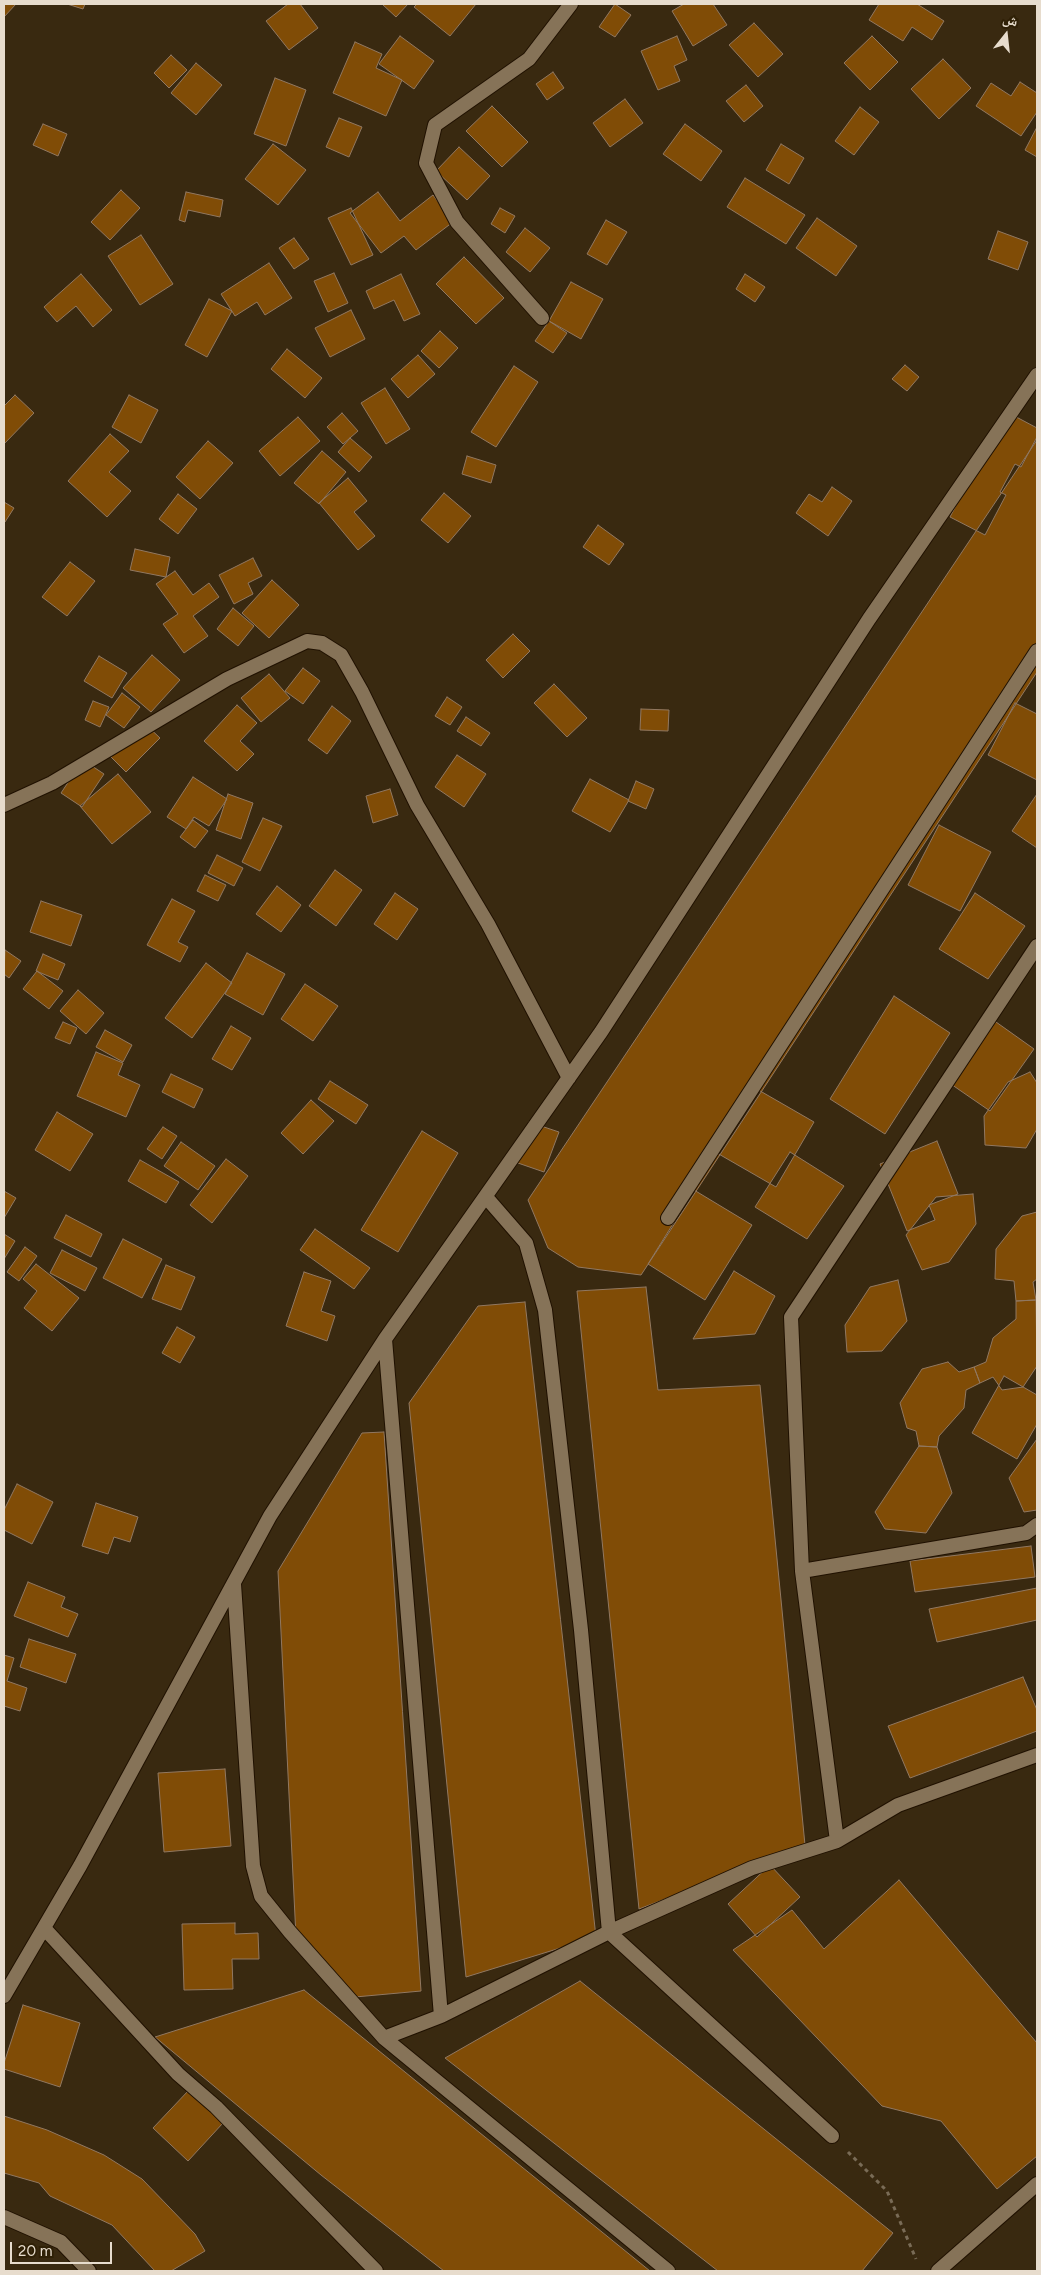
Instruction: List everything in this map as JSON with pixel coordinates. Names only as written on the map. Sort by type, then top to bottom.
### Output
[{"type":"street","points":[[542,318],[457,222],[426,163],[435,125],[529,59],[571,4]]},
{"type":"street","points":[[4,1996],[80,1866],[270,1516],[385,1339],[569,1078],[869,619],[1037,376]]},
{"type":"street","points":[[4,805],[52,783],[227,679],[308,641],[322,643],[341,656],[362,692],[417,805],[488,924],[569,1078]]},
{"type":"street","points":[[668,1218],[1037,651]]},
{"type":"street","points":[[837,1841],[802,1572],[791,1317],[1037,946]]},
{"type":"street","points":[[486,1198],[526,1243],[546,1310],[582,1639],[609,1932],[832,2136]]},
{"type":"street","points":[[385,1339],[441,2016]]},
{"type":"street","points":[[802,1572],[1026,1533],[1037,1525]]},
{"type":"street","points":[[234,1584],[253,1866],[261,1896],[290,1932],[384,2038],[668,2271]]},
{"type":"street","points":[[384,2038],[441,2016],[609,1932],[752,1868],[837,1841],[898,1805],[1037,1755]]},
{"type":"street","points":[[44,1928],[178,2074],[216,2107],[376,2271]]},
{"type":"street","points":[[938,2271],[1037,2184]]},
{"type":"street","points":[[4,2217],[61,2242],[89,2271]]},
{"type":"path","points":[[832,2136],[887,2191],[917,2262]]},
{"type":"building","points":[[4,4],[16,4],[4,17]]},
{"type":"building","points":[[67,4],[85,4],[83,9]]},
{"type":"building","points":[[288,4],[300,4],[318,28],[289,50],[266,21]]},
{"type":"building","points":[[382,4],[408,4],[396,17]]},
{"type":"building","points":[[417,4],[476,4],[450,36],[414,7]]},
{"type":"building","points":[[615,4],[631,15],[615,37],[599,27]]},
{"type":"building","points":[[684,4],[713,4],[727,25],[693,46],[672,11]]},
{"type":"building","points":[[879,4],[917,4],[944,21],[932,40],[912,27],[903,41],[869,20]]},
{"type":"building","points":[[754,23],[783,54],[758,77],[729,45]]},
{"type":"building","points":[[400,36],[434,61],[414,89],[379,64]]},
{"type":"building","points":[[677,36],[687,60],[674,66],[680,81],[658,90],[641,51]]},
{"type":"building","points":[[872,36],[898,62],[870,90],[844,63]]},
{"type":"building","points":[[355,42],[382,54],[376,68],[402,80],[386,116],[333,93]]},
{"type":"building","points":[[171,55],[187,70],[169,88],[154,73]]},
{"type":"building","points":[[943,59],[971,88],[939,119],[911,89]]},
{"type":"building","points":[[196,63],[222,85],[196,115],[171,93]]},
{"type":"building","points":[[553,72],[564,88],[547,100],[536,84]]},
{"type":"building","points":[[275,78],[306,90],[286,146],[254,134]]},
{"type":"building","points":[[1020,82],[1037,93],[1037,112],[1021,136],[976,106],[991,83],[1011,96]]},
{"type":"building","points":[[746,85],[763,106],[744,122],[726,101]]},
{"type":"building","points":[[625,99],[643,123],[610,147],[593,123]]},
{"type":"building","points":[[492,106],[528,142],[502,167],[466,131]]},
{"type":"building","points":[[860,107],[879,122],[854,155],[835,141]]},
{"type":"building","points":[[339,118],[362,127],[349,157],[326,147]]},
{"type":"building","points":[[43,124],[67,134],[58,156],[33,145]]},
{"type":"building","points":[[685,124],[722,151],[701,181],[663,154]]},
{"type":"building","points":[[1037,127],[1037,157],[1025,150]]},
{"type":"building","points":[[273,144],[306,170],[278,205],[245,179]]},
{"type":"building","points":[[781,144],[804,158],[789,184],[766,170]]},
{"type":"building","points":[[459,147],[490,176],[467,200],[436,171]]},
{"type":"building","points":[[745,178],[805,215],[786,244],[727,207]]},
{"type":"building","points":[[121,190],[140,208],[110,240],[91,222]]},
{"type":"building","points":[[186,192],[223,200],[220,217],[188,210],[185,222],[179,220]]},
{"type":"building","points":[[378,192],[400,221],[433,195],[453,222],[416,250],[404,236],[381,253],[350,213]]},
{"type":"building","points":[[351,208],[373,255],[351,265],[328,218]]},
{"type":"building","points":[[500,208],[515,216],[505,233],[491,224]]},
{"type":"building","points":[[817,218],[857,246],[836,276],[796,248]]},
{"type":"building","points":[[606,220],[627,232],[607,265],[587,254]]},
{"type":"building","points":[[525,228],[550,248],[530,272],[506,252]]},
{"type":"building","points":[[998,231],[1028,242],[1018,270],[988,259]]},
{"type":"building","points":[[141,235],[173,284],[140,305],[108,256]]},
{"type":"building","points":[[294,238],[309,259],[294,269],[279,248]]},
{"type":"building","points":[[464,257],[504,298],[476,324],[436,284]]},
{"type":"building","points":[[269,263],[292,298],[265,315],[257,302],[235,316],[221,294]]},
{"type":"building","points":[[334,273],[348,303],[328,312],[314,281]]},
{"type":"building","points":[[81,274],[112,310],[93,327],[76,306],[57,322],[44,307]]},
{"type":"building","points":[[401,274],[420,314],[404,321],[394,300],[374,309],[366,291]]},
{"type":"building","points":[[745,274],[765,287],[755,302],[736,289]]},
{"type":"building","points":[[571,282],[603,299],[581,339],[549,321]]},
{"type":"building","points":[[209,299],[232,311],[207,357],[185,345]]},
{"type":"building","points":[[351,310],[365,339],[330,357],[315,328]]},
{"type":"building","points":[[549,321],[567,333],[553,353],[535,341]]},
{"type":"building","points":[[440,331],[458,348],[439,368],[421,351]]},
{"type":"building","points":[[287,349],[322,378],[305,398],[271,369]]},
{"type":"building","points":[[418,355],[435,374],[408,398],[391,379]]},
{"type":"building","points":[[905,365],[919,377],[907,391],[892,379]]},
{"type":"building","points":[[514,366],[538,382],[496,447],[471,432]]},
{"type":"building","points":[[385,388],[410,429],[386,444],[361,403]]},
{"type":"building","points":[[15,395],[34,413],[4,444],[4,406]]},
{"type":"building","points":[[129,395],[158,410],[141,443],[112,427]]},
{"type":"building","points":[[1005,411],[1037,428],[1037,437],[1021,467],[1015,464],[1000,492],[1006,495],[985,535],[950,517]]},
{"type":"building","points":[[342,413],[358,431],[343,444],[327,427]]},
{"type":"building","points":[[298,417],[320,441],[280,476],[259,451]]},
{"type":"building","points":[[110,434],[129,451],[109,472],[131,491],[107,517],[68,481]]},
{"type":"building","points":[[350,438],[372,457],[359,472],[338,452]]},
{"type":"building","points":[[1037,440],[1037,672],[641,1275],[578,1267],[548,1248],[528,1200]]},
{"type":"building","points":[[208,441],[233,463],[200,499],[176,477]]},
{"type":"building","points":[[322,451],[346,472],[319,504],[294,483]]},
{"type":"building","points":[[467,456],[496,465],[491,483],[462,474]]},
{"type":"building","points":[[348,478],[367,501],[354,512],[375,536],[358,550],[319,503]]},
{"type":"building","points":[[832,487],[852,501],[828,536],[796,513],[809,494],[822,502]]},
{"type":"building","points":[[444,493],[471,516],[448,543],[421,520]]},
{"type":"building","points":[[178,494],[197,509],[178,534],[159,519]]},
{"type":"building","points":[[4,502],[14,508],[5,522],[4,522]]},
{"type":"building","points":[[598,525],[624,544],[609,565],[583,547]]},
{"type":"building","points":[[135,549],[170,557],[166,577],[130,570]]},
{"type":"building","points":[[253,558],[262,576],[248,583],[253,594],[234,604],[219,575]]},
{"type":"building","points":[[70,562],[95,581],[67,616],[42,597]]},
{"type":"building","points":[[175,571],[193,595],[209,583],[219,597],[193,616],[208,636],[184,653],[163,624],[178,614],[156,584]]},
{"type":"building","points":[[272,580],[299,605],[269,638],[242,613]]},
{"type":"building","points":[[233,608],[254,626],[238,646],[217,629]]},
{"type":"building","points":[[513,634],[530,651],[503,678],[486,660]]},
{"type":"building","points":[[152,655],[180,680],[151,712],[123,688]]},
{"type":"building","points":[[99,656],[127,673],[112,698],[84,681]]},
{"type":"building","points":[[303,668],[320,681],[303,704],[285,691]]},
{"type":"building","points":[[269,674],[290,698],[261,722],[241,698]]},
{"type":"building","points":[[554,684],[587,718],[567,737],[534,703]]},
{"type":"building","points":[[122,693],[140,707],[124,728],[106,715]]},
{"type":"building","points":[[447,697],[462,707],[450,725],[435,716]]},
{"type":"building","points":[[93,701],[109,707],[100,727],[85,720]]},
{"type":"building","points":[[1015,703],[1037,714],[1037,780],[988,755]]},
{"type":"building","points":[[237,705],[257,723],[240,741],[254,754],[237,771],[204,741]]},
{"type":"building","points":[[332,706],[351,721],[327,754],[308,740]]},
{"type":"building","points":[[641,709],[669,710],[668,731],[640,730]]},
{"type":"building","points":[[466,717],[490,733],[481,746],[457,731]]},
{"type":"building","points":[[143,722],[160,738],[126,772],[110,756]]},
{"type":"building","points":[[457,755],[486,774],[464,807],[435,787]]},
{"type":"building","points":[[83,760],[104,774],[82,807],[61,793]]},
{"type":"building","points":[[118,774],[151,812],[112,844],[80,806]]},
{"type":"building","points":[[193,777],[227,799],[209,826],[194,817],[186,829],[167,817]]},
{"type":"building","points":[[590,779],[629,800],[610,832],[572,811]]},
{"type":"building","points":[[636,781],[654,789],[646,809],[628,801]]},
{"type":"building","points":[[390,789],[398,815],[373,823],[366,796]]},
{"type":"building","points":[[228,794],[253,803],[241,839],[216,830]]},
{"type":"building","points":[[1037,794],[1037,848],[1012,831]]},
{"type":"building","points":[[263,818],[282,826],[260,871],[242,862]]},
{"type":"building","points":[[193,820],[208,831],[195,848],[180,837]]},
{"type":"building","points":[[939,825],[991,852],[960,911],[908,885]]},
{"type":"building","points":[[217,855],[243,868],[234,886],[208,873]]},
{"type":"building","points":[[335,870],[362,890],[336,926],[309,906]]},
{"type":"building","points":[[205,875],[226,885],[218,901],[197,891]]},
{"type":"building","points":[[277,886],[301,905],[281,932],[256,914]]},
{"type":"building","points":[[395,893],[418,909],[397,940],[374,924]]},
{"type":"building","points":[[975,893],[1025,926],[988,979],[939,949]]},
{"type":"building","points":[[172,899],[195,911],[178,942],[188,947],[180,962],[147,945]]},
{"type":"building","points":[[41,901],[82,915],[71,946],[30,932]]},
{"type":"building","points":[[5,950],[21,961],[9,978],[4,974]]},
{"type":"building","points":[[247,953],[285,974],[263,1015],[225,994]]},
{"type":"building","points":[[43,954],[65,964],[58,980],[36,971]]},
{"type":"building","points":[[206,963],[232,983],[192,1038],[165,1018]]},
{"type":"building","points":[[37,971],[63,991],[49,1009],[23,989]]},
{"type":"building","points":[[305,984],[338,1006],[313,1041],[281,1019]]},
{"type":"building","points":[[78,990],[104,1013],[86,1034],[60,1011]]},
{"type":"building","points":[[894,996],[950,1033],[885,1134],[830,1099]]},
{"type":"building","points":[[989,1017],[1034,1049],[990,1111],[945,1080]]},
{"type":"building","points":[[63,1022],[77,1028],[70,1044],[55,1038]]},
{"type":"building","points":[[231,1026],[251,1038],[232,1070],[212,1059]]},
{"type":"building","points":[[105,1030],[132,1045],[123,1062],[96,1047]]},
{"type":"building","points":[[96,1052],[123,1063],[118,1075],[140,1085],[126,1117],[77,1096]]},
{"type":"building","points":[[1030,1072],[1037,1083],[1037,1129],[1026,1148],[985,1145],[984,1116],[1008,1082]]},
{"type":"building","points":[[171,1074],[203,1089],[194,1108],[162,1092]]},
{"type":"building","points":[[330,1081],[368,1105],[356,1124],[318,1099]]},
{"type":"building","points":[[755,1088],[814,1122],[776,1187],[717,1153]]},
{"type":"building","points":[[311,1100],[334,1121],[303,1154],[281,1133]]},
{"type":"building","points":[[57,1112],[93,1134],[70,1171],[35,1150]]},
{"type":"building","points":[[529,1122],[559,1132],[544,1172],[515,1162]]},
{"type":"building","points":[[163,1127],[177,1136],[162,1159],[147,1149]]},
{"type":"building","points":[[422,1131],[458,1153],[398,1252],[361,1230]]},
{"type":"building","points":[[937,1141],[958,1194],[929,1205],[935,1220],[907,1231],[880,1164]]},
{"type":"building","points":[[181,1142],[215,1166],[198,1190],[164,1166]]},
{"type":"building","points":[[790,1152],[844,1186],[807,1239],[755,1207]]},
{"type":"building","points":[[226,1159],[248,1176],[212,1223],[190,1205]]},
{"type":"building","points":[[140,1160],[179,1182],[166,1203],[128,1181]]},
{"type":"building","points":[[694,1190],[752,1225],[705,1300],[648,1264]]},
{"type":"building","points":[[4,1191],[16,1198],[4,1218]]},
{"type":"building","points":[[973,1194],[976,1224],[949,1262],[922,1270],[906,1235],[936,1197]]},
{"type":"building","points":[[1037,1212],[1037,1279],[1033,1282],[1036,1300],[1016,1301],[1014,1281],[995,1279],[996,1249],[1022,1216]]},
{"type":"building","points":[[66,1215],[102,1234],[91,1257],[54,1238]]},
{"type":"building","points":[[315,1229],[370,1268],[354,1289],[300,1250]]},
{"type":"building","points":[[4,1234],[15,1241],[4,1259]]},
{"type":"building","points":[[123,1239],[162,1259],[142,1298],[103,1278]]},
{"type":"building","points":[[25,1247],[37,1256],[19,1281],[7,1272]]},
{"type":"building","points":[[62,1250],[97,1268],[85,1291],[50,1273]]},
{"type":"building","points":[[36,1264],[79,1298],[52,1331],[24,1308],[37,1291],[23,1279]]},
{"type":"building","points":[[166,1265],[195,1277],[181,1310],[152,1299]]},
{"type":"building","points":[[734,1271],[775,1296],[755,1334],[693,1339]]},
{"type":"building","points":[[304,1272],[331,1281],[321,1311],[335,1316],[327,1341],[286,1326]]},
{"type":"building","points":[[898,1280],[907,1321],[882,1351],[847,1352],[845,1325],[870,1287]]},
{"type":"building","points":[[646,1287],[658,1390],[760,1385],[805,1845],[639,1909],[577,1291]]},
{"type":"building","points":[[1036,1300],[1037,1366],[1023,1387],[1002,1390],[993,1377],[980,1383],[974,1367],[986,1362],[993,1338],[1016,1319],[1016,1301]]},
{"type":"building","points":[[525,1302],[596,1937],[466,1977],[409,1403],[478,1306]]},
{"type":"building","points":[[177,1327],[195,1337],[180,1363],[162,1353]]},
{"type":"building","points":[[948,1362],[959,1372],[974,1367],[980,1383],[966,1390],[964,1408],[939,1436],[937,1447],[919,1446],[916,1431],[907,1428],[900,1403],[922,1369]]},
{"type":"building","points":[[1004,1376],[1037,1395],[1037,1424],[1017,1459],[972,1433]]},
{"type":"building","points":[[384,1432],[421,1991],[355,1997],[296,1937],[278,1571],[362,1433]]},
{"type":"building","points":[[1037,1439],[1037,1510],[1024,1512],[1009,1478]]},
{"type":"building","points":[[919,1446],[937,1447],[952,1493],[926,1533],[885,1529],[875,1512]]},
{"type":"building","points":[[17,1484],[53,1502],[32,1544],[4,1530],[4,1510]]},
{"type":"building","points":[[96,1503],[138,1517],[130,1542],[114,1537],[108,1554],[82,1546]]},
{"type":"building","points":[[1031,1546],[1035,1577],[915,1592],[910,1561]]},
{"type":"building","points":[[28,1582],[65,1597],[61,1607],[78,1614],[68,1637],[14,1616]]},
{"type":"building","points":[[1037,1588],[1037,1620],[937,1642],[929,1609]]},
{"type":"building","points":[[29,1639],[76,1654],[66,1683],[20,1667]]},
{"type":"building","points":[[4,1655],[14,1658],[7,1681],[27,1688],[20,1711],[4,1706]]},
{"type":"building","points":[[1023,1677],[1037,1710],[1037,1731],[910,1778],[888,1726]]},
{"type":"building","points":[[225,1769],[231,1846],[164,1852],[158,1773]]},
{"type":"building","points":[[770,1865],[800,1897],[757,1937],[728,1904]]},
{"type":"building","points":[[899,1880],[1037,2043],[1037,2156],[997,2189],[941,2121],[882,2106],[733,1950],[792,1910],[824,1949]]},
{"type":"building","points":[[235,1923],[235,1934],[258,1933],[259,1959],[232,1959],[233,1989],[184,1990],[182,1924]]},
{"type":"building","points":[[580,1981],[893,2233],[862,2271],[718,2271],[445,2058]]},
{"type":"building","points":[[304,1990],[650,2271],[444,2271],[321,2175],[155,2037]]},
{"type":"building","points":[[23,2005],[80,2023],[60,2087],[4,2069],[4,2063]]},
{"type":"building","points":[[189,2090],[223,2123],[188,2161],[153,2128]]},
{"type":"building","points":[[4,2116],[47,2130],[104,2155],[142,2179],[195,2234],[205,2251],[171,2271],[155,2271],[112,2225],[50,2196],[39,2183],[4,2173]]}]
